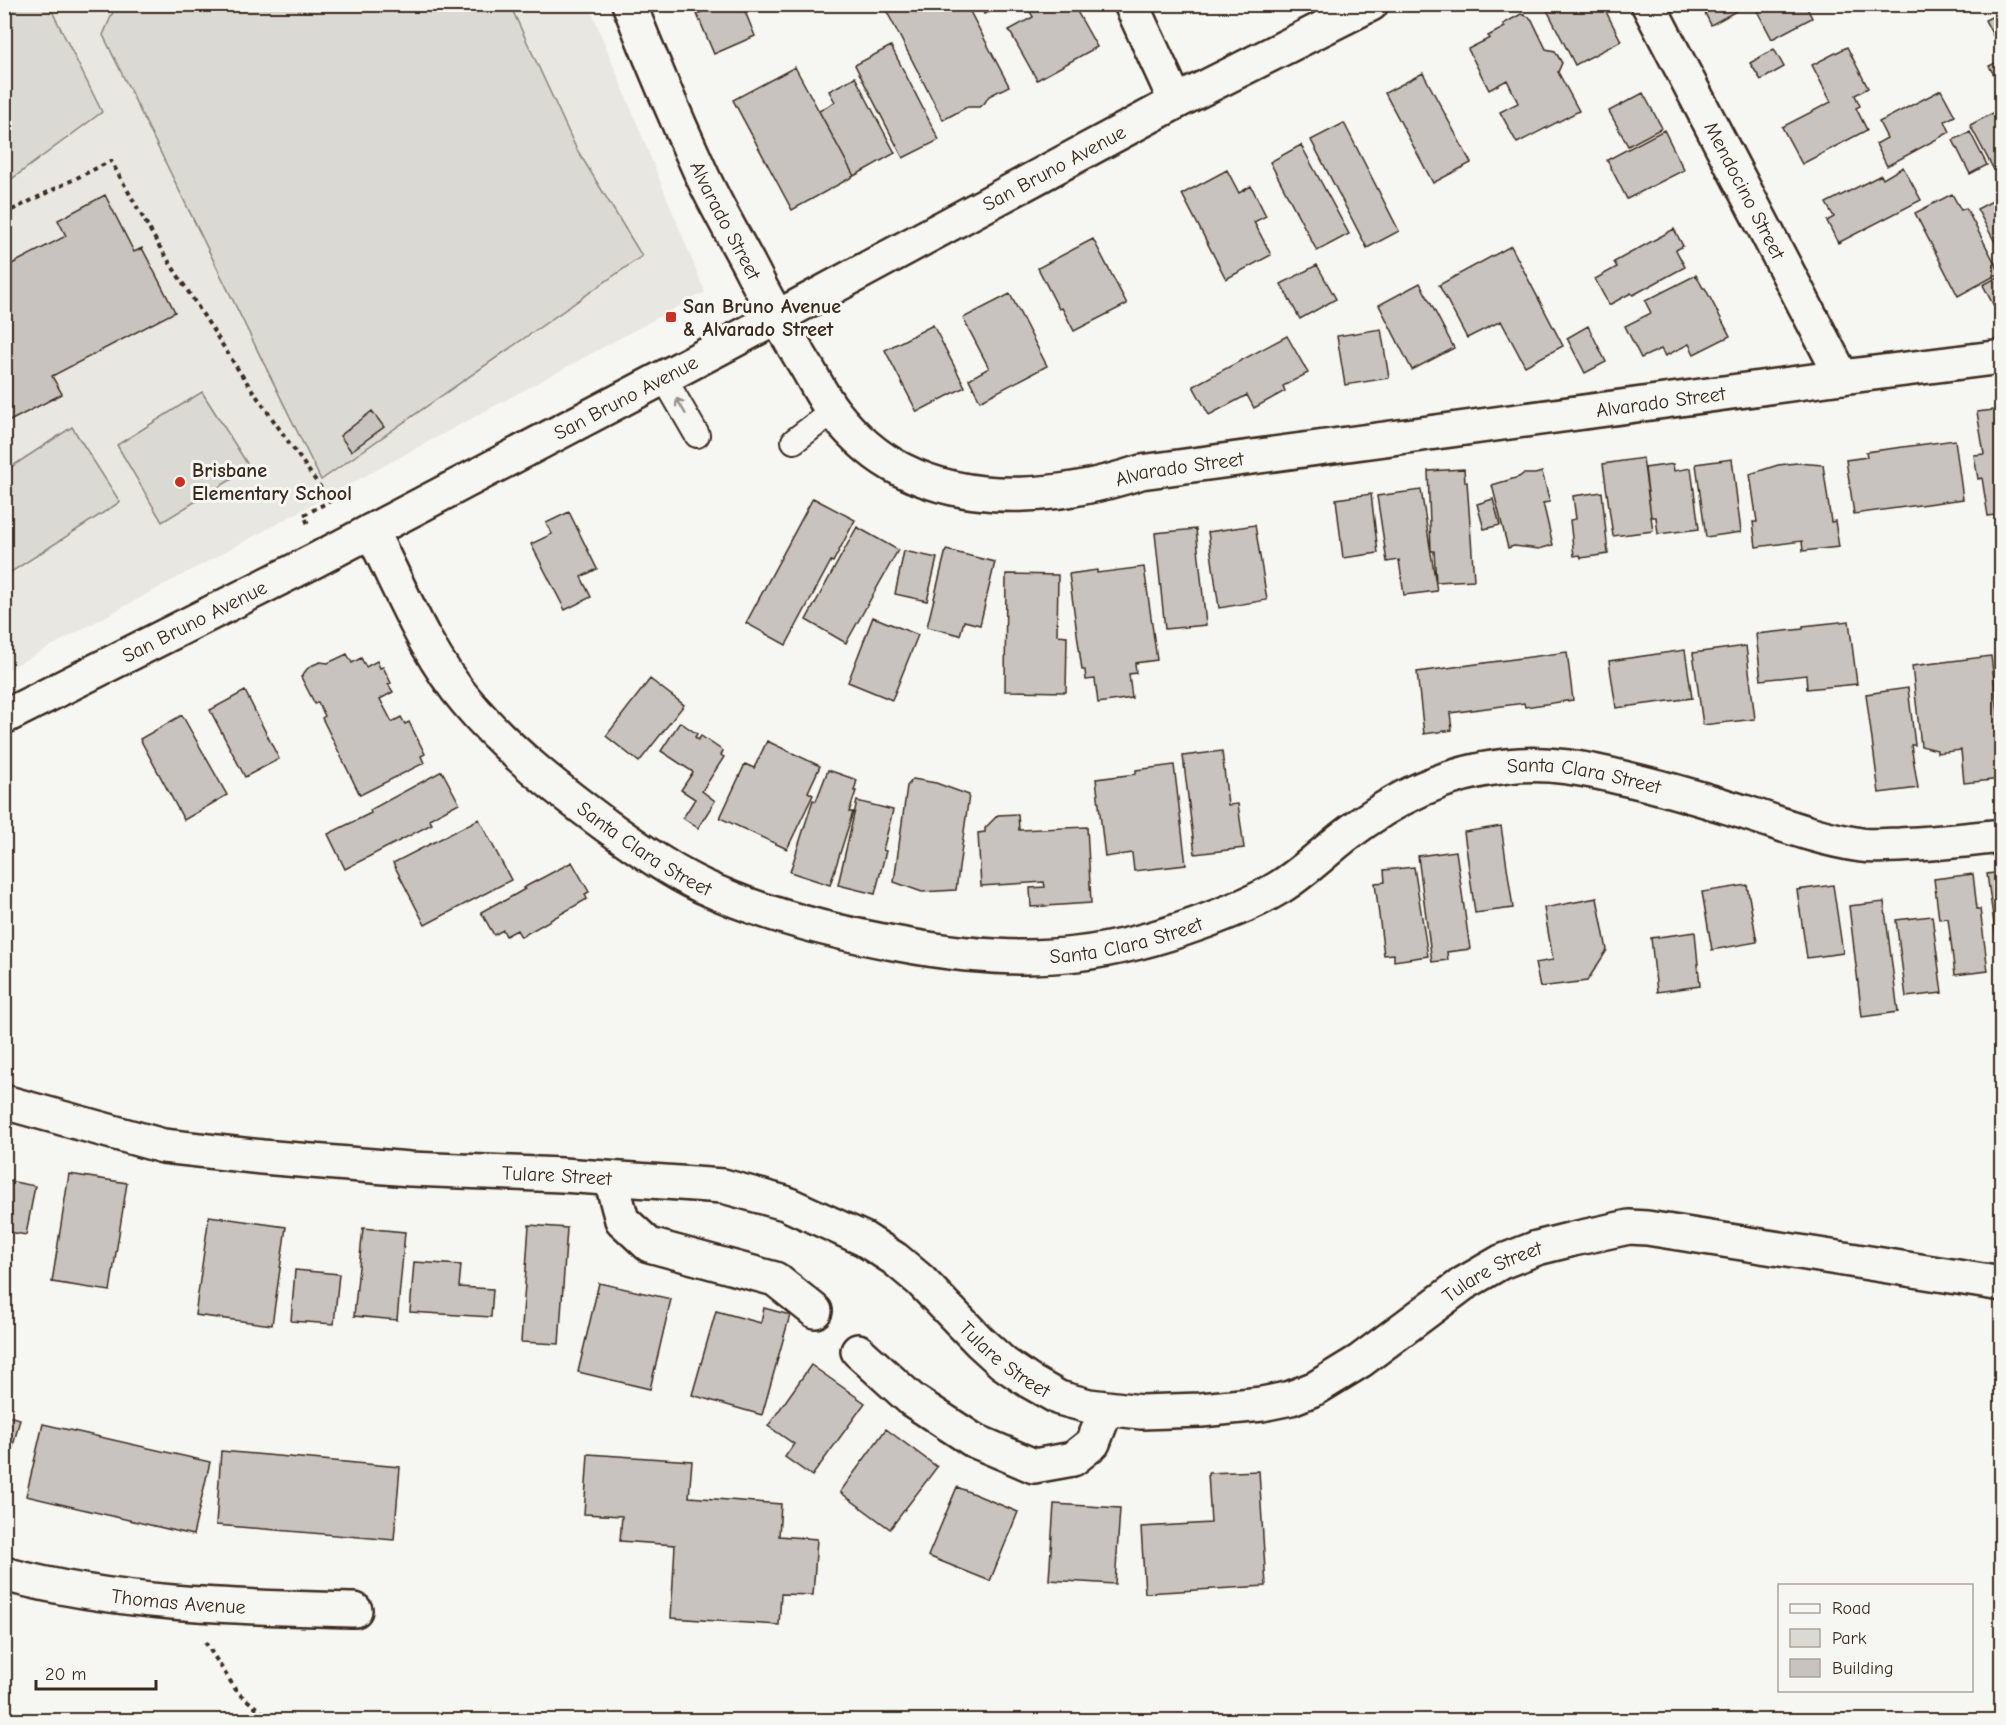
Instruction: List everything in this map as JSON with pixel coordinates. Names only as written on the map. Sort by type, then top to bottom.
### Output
[{"type":"street","name":"Alvarado Street","points":[[629,4],[701,173],[776,318],[833,411],[847,428],[871,450],[901,470],[934,484],[968,492],[1012,495],[1059,491],[1115,481],[1141,472],[2001,357]]},
{"type":"street","points":[[1131,4],[1176,102]]},
{"type":"street","name":"San Bruno Avenue","points":[[4,717],[371,531],[664,378],[1176,102],[1371,4]]},
{"type":"street","name":"Mendocino Street","points":[[1648,4],[1842,377]]},
{"type":"street","name":"Santa Clara Street","points":[[371,531],[410,611],[447,676],[467,702],[542,777],[642,851],[700,885],[761,910],[876,940],[947,953],[1008,957],[1071,955],[1142,942],[1203,922],[1253,902],[1284,885],[1384,807],[1412,792],[1441,779],[1473,770],[1513,765],[1591,770],[1684,793],[1810,834],[1866,846],[1933,844],[2001,836]]},
{"type":"street","name":"Tulare Street","points":[[4,1102],[164,1146],[410,1169],[723,1186],[785,1203],[864,1239],[895,1259],[920,1280],[1003,1363],[1059,1398],[1106,1409],[1141,1412],[1201,1410],[1262,1404],[1291,1398],[1316,1388],[1360,1361],[1463,1284],[1501,1262],[1537,1248],[1629,1227],[2001,1284]]},
{"type":"street","points":[[611,1179],[622,1220],[649,1245],[775,1279],[815,1311]]},
{"type":"street","points":[[858,1351],[912,1400],[973,1440],[1034,1466],[1073,1459],[1093,1443],[1106,1409]]},
{"type":"street","name":"Thomas Avenue","points":[[4,1574],[125,1597],[175,1603],[229,1607],[355,1610]]},
{"type":"lane","points":[[664,378],[697,435]]},
{"type":"lane","points":[[794,441],[833,411]]},
{"type":"path","points":[[4,214],[111,161],[159,246],[241,374],[330,501],[304,515],[324,555]]},
{"type":"path","points":[[175,1603],[209,1647],[238,1693],[272,1720]]},
{"type":"shaded area","name":"Brisbane Elementary School","points":[[5,5],[589,5],[705,292],[5,671]]},
{"type":"green space","points":[[25,5],[49,5],[102,112],[5,184],[5,13]]},
{"type":"green space","points":[[116,5],[510,5],[576,148],[642,256],[321,480],[103,35]]},
{"type":"green space","points":[[202,392],[250,468],[162,522],[117,445]]},
{"type":"green space","points":[[72,427],[120,502],[5,576],[5,471]]},
{"type":"building","points":[[718,4],[742,4],[755,36],[714,54],[697,14]]},
{"type":"building","points":[[883,4],[966,4],[1009,86],[989,96],[979,107],[967,107],[943,120]]},
{"type":"building","points":[[980,4],[1008,4],[984,14]]},
{"type":"building","points":[[1029,4],[1077,4],[1074,6],[1097,47],[1037,80],[1009,30],[1033,17],[1027,6]]},
{"type":"building","points":[[1544,4],[1602,4],[1621,41],[1575,65]]},
{"type":"building","points":[[1712,4],[1737,4],[1740,9],[1711,25],[1703,9]]},
{"type":"building","points":[[1805,4],[1812,18],[1772,39],[1754,5]]},
{"type":"building","points":[[2002,12],[2002,53],[1985,20]]},
{"type":"building","points":[[1521,14],[1532,20],[1546,49],[1555,51],[1562,63],[1558,72],[1579,111],[1517,143],[1500,112],[1518,103],[1507,80],[1489,90],[1468,49],[1490,38],[1488,36],[1505,27],[1503,24]]},
{"type":"building","points":[[891,46],[939,140],[903,158],[855,65]]},
{"type":"building","points":[[1847,47],[1868,88],[1855,95],[1860,106],[1856,108],[1867,130],[1802,164],[1782,127],[1831,102],[1812,65]]},
{"type":"building","points":[[1774,49],[1784,67],[1761,80],[1750,63]]},
{"type":"building","points":[[2002,60],[2002,89],[1989,66]]},
{"type":"building","points":[[795,67],[854,176],[792,210],[733,100]]},
{"type":"building","points":[[1423,73],[1471,163],[1433,183],[1385,93]]},
{"type":"building","points":[[855,77],[895,153],[854,176],[819,111],[835,102],[829,91]]},
{"type":"building","points":[[1941,90],[1955,116],[1945,121],[1950,132],[1887,166],[1876,144],[1887,138],[1879,122]]},
{"type":"building","points":[[1643,93],[1662,128],[1628,146],[1609,111]]},
{"type":"building","points":[[1997,111],[2002,116],[2002,164],[1993,168],[1970,125]]},
{"type":"building","points":[[1344,123],[1399,231],[1367,248],[1311,140]]},
{"type":"building","points":[[1664,130],[1684,170],[1627,199],[1607,160]]},
{"type":"building","points":[[1970,132],[1987,165],[1970,174],[1953,140]]},
{"type":"building","points":[[1301,145],[1349,234],[1317,251],[1270,162]]},
{"type":"building","points":[[1903,167],[1921,200],[1838,243],[1827,221],[1834,217],[1826,203],[1881,175],[1883,179]]},
{"type":"building","points":[[1227,170],[1239,193],[1251,186],[1266,216],[1254,222],[1271,255],[1226,279],[1182,194]]},
{"type":"building","points":[[1952,194],[1961,210],[1966,208],[2000,273],[1958,296],[1915,213]]},
{"type":"building","points":[[105,195],[134,252],[142,248],[175,312],[52,376],[62,394],[4,424],[4,268],[66,236],[58,220]]},
{"type":"building","points":[[2002,196],[2002,255],[1977,209]]},
{"type":"building","points":[[1674,229],[1683,246],[1676,250],[1685,267],[1609,305],[1595,279],[1617,267],[1614,262]]},
{"type":"building","points":[[1093,239],[1127,304],[1074,331],[1062,308],[1059,309],[1038,268]]},
{"type":"building","points":[[1511,246],[1563,346],[1525,366],[1501,321],[1467,338],[1439,285]]},
{"type":"building","points":[[1317,265],[1336,299],[1300,319],[1281,284]]},
{"type":"building","points":[[1696,275],[1730,336],[1694,354],[1689,344],[1665,356],[1661,349],[1641,358],[1625,326],[1651,313],[1645,301]]},
{"type":"building","points":[[1998,277],[2002,283],[2002,312],[1998,314],[1983,285]]},
{"type":"building","points":[[1420,283],[1454,348],[1412,370],[1379,305]]},
{"type":"building","points":[[1010,294],[1047,366],[980,401],[969,379],[989,368],[963,318]]},
{"type":"building","points":[[933,325],[965,387],[917,412],[885,350]]},
{"type":"building","points":[[1588,326],[1606,362],[1585,373],[1567,338]]},
{"type":"building","points":[[1381,329],[1389,378],[1345,385],[1337,336]]},
{"type":"building","points":[[1287,336],[1308,373],[1283,386],[1285,391],[1254,408],[1247,395],[1209,415],[1193,386]]},
{"type":"building","points":[[2002,409],[2002,514],[1988,516],[1982,478],[1978,479],[1974,455],[1984,454],[1977,412]]},
{"type":"building","points":[[372,411],[384,427],[351,451],[340,436]]},
{"type":"building","points":[[1955,440],[1963,499],[1854,514],[1846,460],[1867,457],[1866,452]]},
{"type":"building","points":[[1643,458],[1653,531],[1613,536],[1603,464]]},
{"type":"building","points":[[1732,459],[1741,532],[1706,537],[1696,464]]},
{"type":"building","points":[[1797,463],[1823,465],[1831,522],[1835,521],[1839,547],[1803,551],[1802,541],[1756,547],[1753,522],[1757,522],[1750,474],[1778,465]]},
{"type":"building","points":[[1673,464],[1674,471],[1691,468],[1699,529],[1658,534],[1656,517],[1651,517],[1645,468]]},
{"type":"building","points":[[1464,469],[1465,482],[1467,482],[1474,580],[1436,582],[1434,551],[1431,551],[1428,471]]},
{"type":"building","points":[[1542,472],[1550,502],[1543,503],[1553,545],[1539,549],[1514,546],[1508,548],[1492,485],[1523,474]]},
{"type":"building","points":[[1421,490],[1437,591],[1404,595],[1399,560],[1387,562],[1377,496]]},
{"type":"building","points":[[1602,492],[1608,554],[1581,558],[1580,555],[1574,556],[1570,520],[1576,519],[1573,496]]},
{"type":"building","points":[[1371,494],[1378,553],[1343,558],[1336,499]]},
{"type":"building","points":[[813,498],[855,520],[786,645],[746,623]]},
{"type":"building","points":[[1493,499],[1500,525],[1484,529],[1477,504]]},
{"type":"building","points":[[569,512],[597,569],[581,577],[591,597],[565,610],[531,544],[552,534],[546,523]]},
{"type":"building","points":[[1255,525],[1267,600],[1219,608],[1208,532]]},
{"type":"building","points":[[857,527],[898,550],[846,643],[806,620]]},
{"type":"building","points":[[1196,529],[1206,625],[1165,629],[1155,533]]},
{"type":"building","points":[[946,550],[995,562],[980,625],[964,621],[960,635],[927,627]]},
{"type":"building","points":[[904,551],[937,558],[927,601],[895,594]]},
{"type":"building","points":[[1144,567],[1157,660],[1135,663],[1136,673],[1129,674],[1132,698],[1098,703],[1095,679],[1086,680],[1085,670],[1082,670],[1069,574]]},
{"type":"building","points":[[1006,574],[1058,575],[1057,635],[1067,636],[1066,692],[1005,691]]},
{"type":"building","points":[[873,617],[918,635],[892,700],[848,682]]},
{"type":"building","points":[[1849,621],[1857,684],[1807,689],[1806,675],[1761,680],[1756,634]]},
{"type":"building","points":[[1746,646],[1755,719],[1703,725],[1693,653]]},
{"type":"building","points":[[1685,650],[1692,698],[1616,708],[1609,661]]},
{"type":"building","points":[[1567,652],[1573,700],[1525,707],[1524,703],[1450,713],[1452,730],[1424,734],[1417,672]]},
{"type":"building","points":[[347,654],[352,663],[361,658],[366,667],[377,661],[380,668],[383,667],[393,692],[380,699],[392,722],[401,717],[405,724],[409,722],[425,754],[421,756],[424,763],[360,795],[322,718],[325,716],[318,702],[315,704],[301,677],[313,665],[320,662],[328,663]]},
{"type":"building","points":[[1991,656],[2002,745],[2002,779],[1964,783],[1961,750],[1937,753],[1937,750],[1921,746],[1912,666]]},
{"type":"building","points":[[650,679],[684,705],[639,762],[606,736]]},
{"type":"building","points":[[1908,688],[1915,745],[1911,745],[1918,788],[1879,793],[1866,694]]},
{"type":"building","points":[[245,691],[279,759],[245,777],[210,710]]},
{"type":"building","points":[[182,715],[227,795],[184,820],[140,739]]},
{"type":"building","points":[[680,722],[697,734],[695,737],[698,740],[701,736],[723,751],[721,755],[724,757],[702,791],[715,801],[698,828],[683,818],[695,799],[681,790],[693,772],[661,751]]},
{"type":"building","points":[[767,741],[820,766],[808,792],[813,795],[787,849],[720,818],[745,764],[754,768]]},
{"type":"building","points":[[1222,751],[1228,805],[1238,804],[1244,848],[1195,854],[1183,756]]},
{"type":"building","points":[[1174,765],[1186,865],[1134,871],[1132,853],[1105,857],[1096,779],[1136,774],[1136,770]]},
{"type":"building","points":[[828,770],[857,780],[849,812],[853,812],[830,885],[790,872],[813,800],[816,801]]},
{"type":"building","points":[[442,771],[459,803],[429,819],[432,824],[345,869],[328,834],[371,813],[370,810]]},
{"type":"building","points":[[913,779],[936,783],[969,795],[956,890],[922,892],[894,882],[907,786]]},
{"type":"building","points":[[857,801],[893,810],[875,894],[838,885]]},
{"type":"building","points":[[1018,814],[1019,830],[1087,827],[1091,903],[1031,907],[1030,888],[1045,887],[1044,882],[981,886],[978,833],[985,832],[985,828],[998,815]]},
{"type":"building","points":[[479,819],[511,880],[425,925],[393,863]]},
{"type":"building","points":[[1501,826],[1513,908],[1475,913],[1464,832]]},
{"type":"building","points":[[1456,851],[1470,949],[1447,952],[1448,960],[1432,962],[1418,856]]},
{"type":"building","points":[[572,862],[589,892],[585,894],[587,899],[521,937],[517,930],[506,936],[503,930],[494,935],[481,912]]},
{"type":"building","points":[[1414,867],[1428,956],[1394,961],[1394,954],[1384,955],[1375,883],[1385,882],[1384,870]]},
{"type":"building","points":[[2002,872],[2002,981],[1987,874]]},
{"type":"building","points":[[1973,874],[1988,971],[1955,975],[1948,918],[1939,919],[1934,879]]},
{"type":"building","points":[[1747,885],[1757,942],[1712,950],[1702,892]]},
{"type":"building","points":[[1833,885],[1843,953],[1807,958],[1797,890]]},
{"type":"building","points":[[1597,898],[1607,950],[1587,981],[1540,987],[1535,963],[1553,960],[1544,908]]},
{"type":"building","points":[[1884,902],[1898,1012],[1862,1017],[1849,906]]},
{"type":"building","points":[[1932,916],[1942,993],[1906,997],[1896,920]]},
{"type":"building","points":[[1695,932],[1700,986],[1657,992],[1651,938]]},
{"type":"building","points":[[69,1174],[127,1183],[110,1291],[52,1282]]},
{"type":"building","points":[[4,1180],[35,1186],[26,1235],[4,1231]]},
{"type":"building","points":[[209,1216],[286,1227],[272,1325],[195,1315]]},
{"type":"building","points":[[529,1225],[567,1228],[559,1344],[521,1342]]},
{"type":"building","points":[[363,1228],[405,1232],[397,1320],[354,1316]]},
{"type":"building","points":[[414,1262],[461,1265],[459,1287],[493,1289],[491,1317],[410,1312]]},
{"type":"building","points":[[295,1270],[339,1274],[334,1324],[291,1321]]},
{"type":"building","points":[[599,1283],[671,1299],[650,1389],[578,1372]]},
{"type":"building","points":[[764,1308],[790,1315],[762,1415],[692,1395],[716,1311],[761,1323]]},
{"type":"building","points":[[811,1365],[865,1403],[812,1476],[785,1457],[794,1444],[768,1426]]},
{"type":"building","points":[[4,1415],[20,1419],[4,1481]]},
{"type":"building","points":[[43,1424],[210,1462],[193,1535],[26,1496]]},
{"type":"building","points":[[886,1429],[937,1467],[890,1529],[840,1492]]},
{"type":"building","points":[[221,1451],[400,1467],[394,1540],[216,1525]]},
{"type":"building","points":[[588,1454],[692,1461],[689,1497],[781,1504],[779,1536],[817,1539],[813,1595],[781,1594],[779,1625],[671,1618],[675,1545],[620,1541],[622,1516],[584,1514]]},
{"type":"building","points":[[1259,1471],[1266,1586],[1145,1593],[1141,1527],[1211,1523],[1208,1473]]},
{"type":"building","points":[[957,1487],[1018,1512],[990,1581],[928,1556]]},
{"type":"building","points":[[1054,1504],[1120,1508],[1115,1584],[1049,1580]]},
{"type":"place","name":"San Bruno Avenue & Alvarado Street","points":[[671,317]]},
{"type":"place","name":"Brisbane Elementary School","points":[[180,482]]}]
